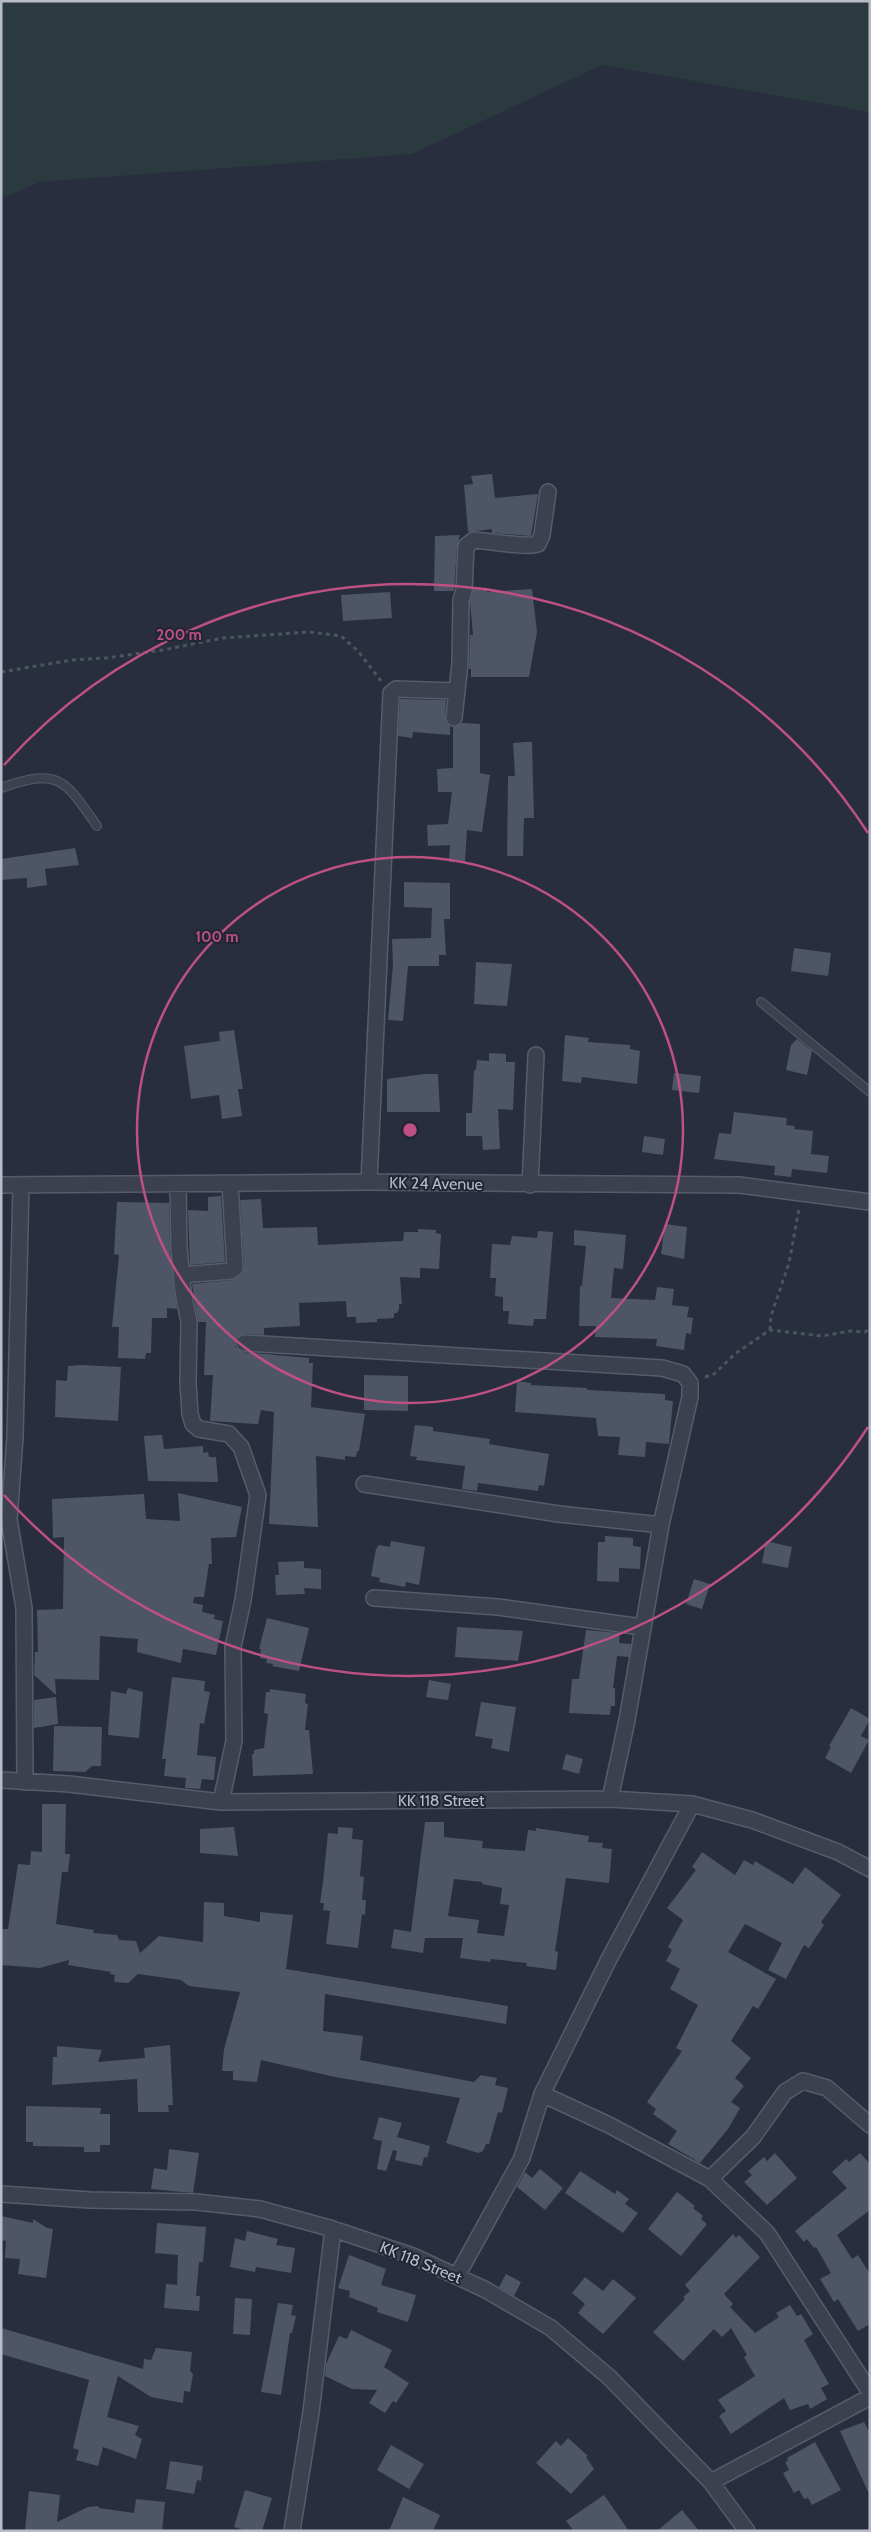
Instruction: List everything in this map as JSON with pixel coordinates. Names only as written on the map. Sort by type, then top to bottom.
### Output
[{"type":"street","points":[[454,718],[460,663],[460,600],[464,590],[466,546],[474,540],[500,541],[531,546],[538,544],[542,535],[548,492]]},
{"type":"street","points":[[369,1182],[390,694],[396,688],[457,691]]},
{"type":"street","points":[[530,1185],[536,1055]]},
{"type":"street","name":"KK 24 Avenue","points":[[1,1185],[369,1182],[530,1185],[739,1185],[870,1202]]},
{"type":"street","points":[[178,1184],[182,1275],[189,1322],[188,1383],[190,1414],[194,1424],[200,1429],[212,1429],[229,1434],[241,1447],[258,1495],[243,1600],[233,1647],[234,1742],[221,1802]]},
{"type":"street","points":[[182,1275],[231,1271],[234,1268],[230,1184]]},
{"type":"street","points":[[21,1186],[8,1437],[10,1518],[24,1608],[26,1782]]},
{"type":"street","points":[[244,1343],[662,1368],[683,1374],[690,1383],[690,1397],[661,1525],[627,1720],[610,1799]]},
{"type":"street","points":[[364,1484],[559,1514],[661,1525]]},
{"type":"street","points":[[374,1598],[498,1607],[642,1626]]},
{"type":"street","name":"KK 118 Street","points":[[1,1780],[221,1802],[610,1799],[692,1804],[752,1820],[838,1852],[870,1869]]},
{"type":"street","points":[[457,2276],[522,2158],[542,2094],[609,1959],[692,1804]]},
{"type":"street","points":[[710,2179],[753,2137],[785,2092],[803,2081],[827,2088],[870,2125]]},
{"type":"street","points":[[542,2094],[609,2125],[710,2179],[767,2232],[870,2392]]},
{"type":"street","name":"KK 118 Street","points":[[1,2194],[90,2200],[196,2202],[260,2209],[413,2256],[486,2290],[551,2328],[609,2377],[711,2482],[747,2531]]},
{"type":"street","points":[[292,2531],[311,2412],[333,2230]]},
{"type":"street","points":[[711,2482],[870,2397]]},
{"type":"lane","points":[[1,788],[42,778],[57,780],[70,789],[97,826]]},
{"type":"lane","points":[[761,1002],[870,1092]]},
{"type":"path","points":[[1,672],[72,660],[106,658],[163,650],[223,638],[309,632],[341,636],[358,651],[390,694]]},
{"type":"path","points":[[770,1330],[775,1299],[789,1262],[801,1193]]},
{"type":"path","points":[[690,1383],[714,1374],[736,1352],[770,1330],[822,1336],[851,1331],[864,1332],[870,1328]]},
{"type":"shaded area","points":[[1,1],[870,1],[870,112],[602,65],[412,154],[40,182],[1,199]]},
{"type":"building","points":[[492,474],[495,498],[538,494],[531,536],[492,533],[492,529],[468,532],[464,485],[473,484],[471,476]]},
{"type":"building","points":[[460,535],[457,546],[454,591],[434,591],[435,536]]},
{"type":"building","points":[[487,588],[487,592],[532,589],[537,632],[529,677],[471,677],[471,669],[469,669],[470,635],[473,635],[470,601],[473,589]]},
{"type":"building","points":[[390,592],[392,618],[343,621],[341,595]]},
{"type":"building","points":[[400,699],[446,700],[445,717],[450,726],[450,735],[413,732],[412,738],[398,736]]},
{"type":"building","points":[[462,723],[480,724],[480,773],[490,775],[482,832],[467,830],[465,862],[449,862],[450,845],[428,846],[427,825],[448,824],[452,792],[438,792],[437,769],[453,768],[453,727]]},
{"type":"building","points":[[532,742],[534,818],[524,818],[523,856],[507,856],[508,776],[515,776],[513,743]]},
{"type":"building","points":[[75,848],[79,865],[45,869],[47,885],[27,888],[27,878],[1,880],[1,859]]},
{"type":"building","points":[[404,882],[450,883],[450,919],[444,919],[446,955],[439,955],[439,966],[408,966],[403,1021],[388,1020],[393,965],[392,939],[431,938],[432,908],[404,907]]},
{"type":"building","points":[[794,948],[831,953],[828,976],[791,971]]},
{"type":"building","points":[[476,962],[512,964],[507,1006],[474,1004]]},
{"type":"building","points":[[234,1030],[243,1089],[238,1089],[242,1116],[222,1119],[219,1095],[191,1099],[184,1046],[220,1041],[219,1032]]},
{"type":"building","points":[[565,1035],[589,1038],[588,1042],[630,1045],[630,1049],[640,1051],[637,1084],[582,1077],[581,1083],[562,1081]]},
{"type":"building","points":[[797,1039],[812,1051],[807,1075],[786,1070],[791,1045]]},
{"type":"building","points":[[489,1053],[506,1054],[506,1062],[515,1062],[513,1110],[498,1109],[500,1149],[483,1150],[482,1136],[466,1136],[466,1113],[472,1113],[474,1070],[476,1070],[477,1060],[489,1061]]},
{"type":"building","points":[[674,1073],[701,1076],[699,1093],[672,1090]]},
{"type":"building","points":[[438,1074],[440,1112],[387,1112],[387,1079]]},
{"type":"building","points":[[734,1112],[787,1118],[786,1125],[795,1126],[794,1129],[813,1131],[811,1154],[829,1156],[827,1173],[792,1169],[791,1177],[774,1175],[775,1166],[714,1159],[719,1133],[731,1134]]},
{"type":"building","points":[[644,1136],[665,1139],[663,1155],[642,1152]]},
{"type":"building","points":[[221,1196],[225,1262],[190,1265],[188,1210],[208,1211],[208,1197]]},
{"type":"building","points":[[261,1199],[263,1228],[317,1227],[318,1245],[403,1241],[404,1232],[418,1232],[418,1229],[436,1230],[436,1233],[441,1234],[439,1269],[420,1268],[420,1278],[400,1277],[402,1304],[399,1304],[397,1313],[394,1313],[394,1318],[377,1319],[377,1322],[356,1323],[356,1317],[347,1317],[346,1301],[299,1303],[300,1326],[264,1328],[264,1335],[244,1334],[236,1338],[235,1347],[243,1352],[309,1358],[309,1363],[313,1363],[311,1407],[365,1414],[359,1451],[357,1451],[356,1457],[345,1456],[345,1460],[316,1456],[318,1527],[269,1524],[274,1412],[261,1410],[258,1424],[210,1421],[213,1375],[204,1375],[206,1322],[198,1322],[192,1284],[232,1280],[241,1275],[244,1267],[240,1200]]},
{"type":"building","points":[[117,1202],[169,1203],[170,1248],[177,1309],[167,1308],[167,1318],[152,1318],[151,1353],[146,1353],[145,1359],[118,1358],[119,1327],[112,1327],[119,1255],[114,1254]]},
{"type":"building","points":[[665,1224],[687,1227],[684,1259],[661,1254]]},
{"type":"building","points":[[574,1230],[626,1235],[623,1269],[614,1268],[611,1298],[655,1300],[657,1287],[674,1289],[672,1305],[689,1307],[687,1317],[693,1318],[691,1334],[686,1333],[684,1350],[656,1346],[657,1339],[595,1337],[596,1326],[579,1326],[580,1286],[582,1286],[586,1246],[574,1245]]},
{"type":"building","points":[[538,1231],[553,1232],[546,1319],[534,1319],[533,1326],[508,1324],[509,1311],[503,1311],[503,1297],[495,1296],[496,1278],[490,1278],[492,1244],[510,1245],[512,1236],[537,1238]]},
{"type":"building","points":[[68,1366],[121,1367],[118,1421],[55,1417],[56,1380],[67,1381]]},
{"type":"building","points":[[364,1375],[408,1376],[408,1411],[364,1410]]},
{"type":"building","points":[[517,1381],[531,1383],[531,1385],[587,1388],[587,1390],[665,1394],[665,1400],[673,1401],[669,1444],[646,1442],[645,1457],[618,1455],[620,1437],[598,1436],[596,1418],[515,1412]]},
{"type":"building","points":[[415,1425],[433,1427],[433,1431],[490,1439],[489,1444],[549,1454],[544,1486],[539,1485],[538,1491],[478,1483],[477,1491],[462,1489],[465,1466],[416,1460],[417,1457],[410,1456]]},
{"type":"building","points":[[162,1435],[164,1449],[203,1446],[203,1453],[208,1452],[209,1457],[216,1457],[218,1482],[148,1481],[144,1436]]},
{"type":"building","points":[[178,1493],[242,1507],[236,1537],[211,1538],[212,1564],[209,1564],[204,1597],[194,1597],[193,1603],[203,1605],[202,1612],[215,1615],[214,1619],[223,1621],[216,1655],[183,1649],[181,1663],[137,1652],[138,1639],[100,1636],[99,1680],[55,1679],[56,1695],[34,1675],[35,1652],[38,1652],[37,1610],[63,1609],[64,1537],[53,1538],[52,1499],[144,1494],[146,1519],[180,1521]]},
{"type":"building","points":[[605,1536],[633,1538],[633,1546],[641,1547],[640,1569],[619,1568],[619,1582],[597,1581],[598,1542],[605,1542]]},
{"type":"building","points":[[391,1541],[425,1547],[419,1585],[406,1582],[405,1587],[379,1582],[380,1578],[371,1576],[376,1549],[379,1545],[390,1547]]},
{"type":"building","points":[[766,1541],[792,1547],[788,1568],[762,1563]]},
{"type":"building","points":[[304,1561],[304,1568],[321,1569],[321,1589],[304,1588],[305,1594],[276,1595],[275,1575],[279,1575],[278,1562]]},
{"type":"building","points":[[694,1579],[710,1584],[702,1609],[686,1604]]},
{"type":"building","points":[[267,1618],[309,1628],[299,1671],[272,1666],[273,1664],[266,1663],[267,1659],[260,1658],[261,1649],[259,1649]]},
{"type":"building","points":[[457,1627],[523,1631],[518,1661],[455,1657]]},
{"type":"building","points":[[586,1630],[620,1633],[619,1643],[631,1644],[629,1657],[617,1656],[613,1688],[615,1688],[615,1706],[611,1706],[610,1715],[569,1713],[572,1679],[579,1679]]},
{"type":"building","points":[[172,1677],[205,1681],[204,1691],[210,1692],[204,1724],[200,1723],[197,1755],[216,1757],[214,1780],[202,1779],[200,1789],[185,1788],[186,1778],[164,1776],[166,1759],[162,1759]]},
{"type":"building","points":[[429,1680],[451,1684],[448,1700],[426,1697]]},
{"type":"building","points":[[128,1688],[143,1692],[139,1738],[108,1735],[111,1691],[126,1694]]},
{"type":"building","points":[[270,1689],[306,1694],[305,1703],[308,1704],[305,1730],[309,1730],[313,1774],[253,1776],[252,1754],[254,1754],[254,1750],[264,1748],[268,1714],[264,1713],[266,1692],[270,1692]]},
{"type":"building","points":[[56,1697],[58,1724],[34,1728],[34,1700]]},
{"type":"building","points":[[481,1702],[516,1707],[509,1752],[491,1748],[493,1739],[475,1736]]},
{"type":"building","points":[[851,1708],[870,1719],[861,1736],[869,1740],[851,1773],[825,1758],[831,1747],[829,1746]]},
{"type":"building","points":[[54,1726],[102,1727],[101,1766],[92,1766],[85,1772],[53,1771]]},
{"type":"building","points":[[566,1754],[583,1759],[579,1774],[562,1769]]},
{"type":"building","points":[[42,1804],[66,1804],[65,1854],[70,1854],[68,1872],[62,1872],[56,1924],[94,1930],[93,1933],[117,1935],[119,1940],[136,1941],[140,1953],[159,1936],[203,1942],[204,1902],[224,1903],[224,1916],[260,1922],[260,1912],[293,1915],[286,1969],[508,2006],[506,2024],[325,1994],[323,2031],[363,2036],[360,2060],[474,2082],[481,2075],[497,2078],[495,2085],[508,2088],[502,2113],[498,2112],[489,2144],[486,2144],[483,2151],[478,2153],[446,2143],[460,2098],[335,2077],[261,2060],[257,2082],[233,2080],[233,2071],[222,2071],[224,2049],[240,1992],[189,1986],[181,1980],[138,1974],[128,1983],[114,1982],[115,1975],[110,1974],[111,1972],[68,1965],[69,1960],[40,1968],[1,1965],[1,1929],[8,1929],[18,1864],[30,1865],[31,1851],[42,1852]]},
{"type":"building","points":[[425,1822],[444,1822],[444,1837],[483,1841],[482,1848],[525,1851],[528,1830],[536,1831],[536,1828],[589,1836],[588,1842],[603,1843],[602,1848],[612,1849],[609,1883],[566,1878],[555,1951],[558,1952],[556,1970],[526,1966],[527,1963],[491,1959],[490,1962],[460,1958],[463,1938],[425,1938],[423,1953],[391,1948],[394,1929],[411,1932]],"holes":[[[454,1879],[482,1882],[482,1884],[502,1888],[500,1904],[509,1905],[504,1936],[477,1933],[479,1920],[448,1916]]]},
{"type":"building","points":[[234,1827],[238,1856],[200,1853],[200,1829]]},
{"type":"building","points":[[338,1827],[353,1828],[352,1839],[363,1840],[360,1876],[364,1877],[362,1900],[366,1900],[365,1915],[362,1914],[358,1948],[326,1944],[330,1911],[323,1910],[324,1903],[320,1903],[328,1833],[338,1834]]},
{"type":"building","points":[[702,1852],[735,1875],[744,1860],[753,1865],[755,1861],[793,1884],[805,1867],[841,1895],[821,1922],[824,1925],[809,1948],[804,1945],[786,1979],[768,1970],[782,1943],[745,1924],[728,1952],[776,1979],[758,2009],[753,2006],[731,2041],[751,2058],[735,2078],[744,2086],[731,2102],[740,2108],[728,2129],[700,2163],[668,2144],[677,2131],[653,2114],[656,2109],[647,2102],[682,2051],[676,2048],[698,2005],[670,1989],[680,1969],[666,1961],[672,1950],[668,1947],[683,1920],[667,1908],[696,1870],[692,1867]]},
{"type":"building","points":[[170,2045],[173,2105],[168,2105],[169,2112],[138,2112],[137,2079],[52,2085],[53,2057],[57,2057],[57,2046],[102,2050],[98,2062],[145,2058],[144,2048]]},
{"type":"building","points":[[26,2106],[101,2108],[100,2114],[110,2114],[110,2145],[100,2145],[100,2152],[84,2152],[84,2147],[33,2146],[33,2142],[26,2142]]},
{"type":"building","points":[[379,2117],[402,2123],[397,2137],[430,2146],[427,2158],[424,2157],[422,2166],[395,2160],[397,2151],[393,2150],[386,2171],[377,2169],[382,2141],[373,2139]]},
{"type":"building","points":[[169,2149],[199,2153],[193,2193],[151,2189],[154,2168],[167,2170]]},
{"type":"building","points":[[775,2153],[797,2178],[767,2205],[744,2182],[752,2175],[748,2171],[764,2157],[767,2161]]},
{"type":"building","points":[[860,2153],[870,2164],[870,2210],[837,2235],[852,2259],[858,2255],[870,2274],[870,2324],[858,2331],[838,2299],[834,2302],[820,2279],[831,2273],[816,2247],[814,2248],[807,2239],[804,2242],[795,2231],[847,2188],[832,2172],[846,2159],[849,2162]]},
{"type":"building","points":[[540,2169],[563,2188],[545,2210],[517,2187],[525,2172],[532,2178]]},
{"type":"building","points":[[580,2171],[615,2194],[617,2190],[629,2199],[625,2204],[638,2213],[623,2233],[565,2193]]},
{"type":"building","points":[[677,2192],[695,2206],[693,2208],[703,2216],[701,2219],[707,2224],[681,2256],[648,2229]]},
{"type":"building","points":[[1,2216],[33,2223],[33,2219],[47,2228],[53,2229],[46,2278],[18,2274],[20,2259],[5,2258],[6,2241],[1,2240]]},
{"type":"building","points":[[157,2223],[206,2227],[203,2262],[199,2262],[196,2296],[200,2296],[199,2311],[164,2308],[166,2284],[177,2285],[178,2255],[155,2253]]},
{"type":"building","points":[[247,2231],[278,2239],[276,2245],[295,2248],[291,2273],[256,2267],[255,2272],[230,2267],[235,2238],[245,2241]]},
{"type":"building","points":[[733,2234],[736,2238],[739,2235],[760,2257],[724,2294],[733,2304],[730,2307],[755,2333],[779,2317],[776,2313],[790,2305],[797,2316],[801,2314],[813,2334],[804,2340],[829,2384],[821,2388],[827,2399],[810,2409],[808,2404],[790,2410],[784,2398],[731,2434],[719,2416],[726,2411],[718,2400],[755,2376],[744,2357],[747,2355],[731,2328],[722,2337],[714,2329],[683,2361],[653,2332],[685,2299],[683,2297],[690,2291],[685,2285]]},
{"type":"building","points":[[349,2255],[386,2269],[381,2285],[416,2295],[408,2322],[377,2312],[378,2308],[349,2297],[350,2291],[338,2288]]},
{"type":"building","points":[[506,2274],[521,2282],[514,2296],[499,2287]]},
{"type":"building","points":[[585,2277],[603,2291],[613,2279],[636,2298],[603,2334],[578,2313],[585,2304],[572,2293]]},
{"type":"building","points":[[235,2298],[252,2299],[250,2335],[233,2334]]},
{"type":"building","points":[[278,2303],[293,2305],[291,2315],[296,2316],[292,2333],[290,2333],[281,2395],[261,2392]]},
{"type":"building","points":[[1,2328],[143,2369],[144,2359],[151,2360],[156,2348],[192,2352],[190,2371],[193,2374],[190,2392],[184,2391],[183,2403],[151,2397],[118,2376],[107,2417],[139,2426],[135,2435],[142,2439],[136,2459],[103,2447],[98,2466],[76,2460],[79,2450],[73,2448],[89,2380],[1,2354]]},
{"type":"building","points":[[351,2330],[392,2350],[384,2367],[409,2383],[396,2403],[393,2401],[385,2413],[369,2403],[377,2390],[352,2389],[325,2376],[326,2364],[339,2336],[347,2339]]},
{"type":"building","points":[[864,2422],[870,2433],[870,2496],[840,2431]]},
{"type":"building","points":[[568,2438],[588,2456],[586,2457],[594,2469],[571,2494],[536,2463],[556,2441],[561,2446]]},
{"type":"building","points":[[815,2442],[841,2490],[812,2505],[808,2498],[804,2499],[799,2490],[794,2493],[783,2473],[789,2470],[785,2462],[788,2461],[787,2458]]},
{"type":"building","points":[[391,2445],[424,2464],[409,2489],[377,2470]]},
{"type":"building","points":[[170,2461],[203,2466],[201,2481],[197,2480],[194,2494],[166,2489]]},
{"type":"building","points":[[245,2490],[272,2498],[262,2531],[247,2531],[234,2527]]},
{"type":"building","points":[[29,2491],[60,2495],[57,2522],[88,2507],[99,2506],[99,2508],[134,2513],[136,2499],[165,2502],[162,2531],[25,2531]]},
{"type":"building","points":[[604,2495],[629,2531],[574,2531],[566,2521]]},
{"type":"building","points":[[403,2497],[440,2515],[433,2531],[389,2531]]},
{"type":"building","points":[[682,2510],[699,2531],[657,2531]]}]
